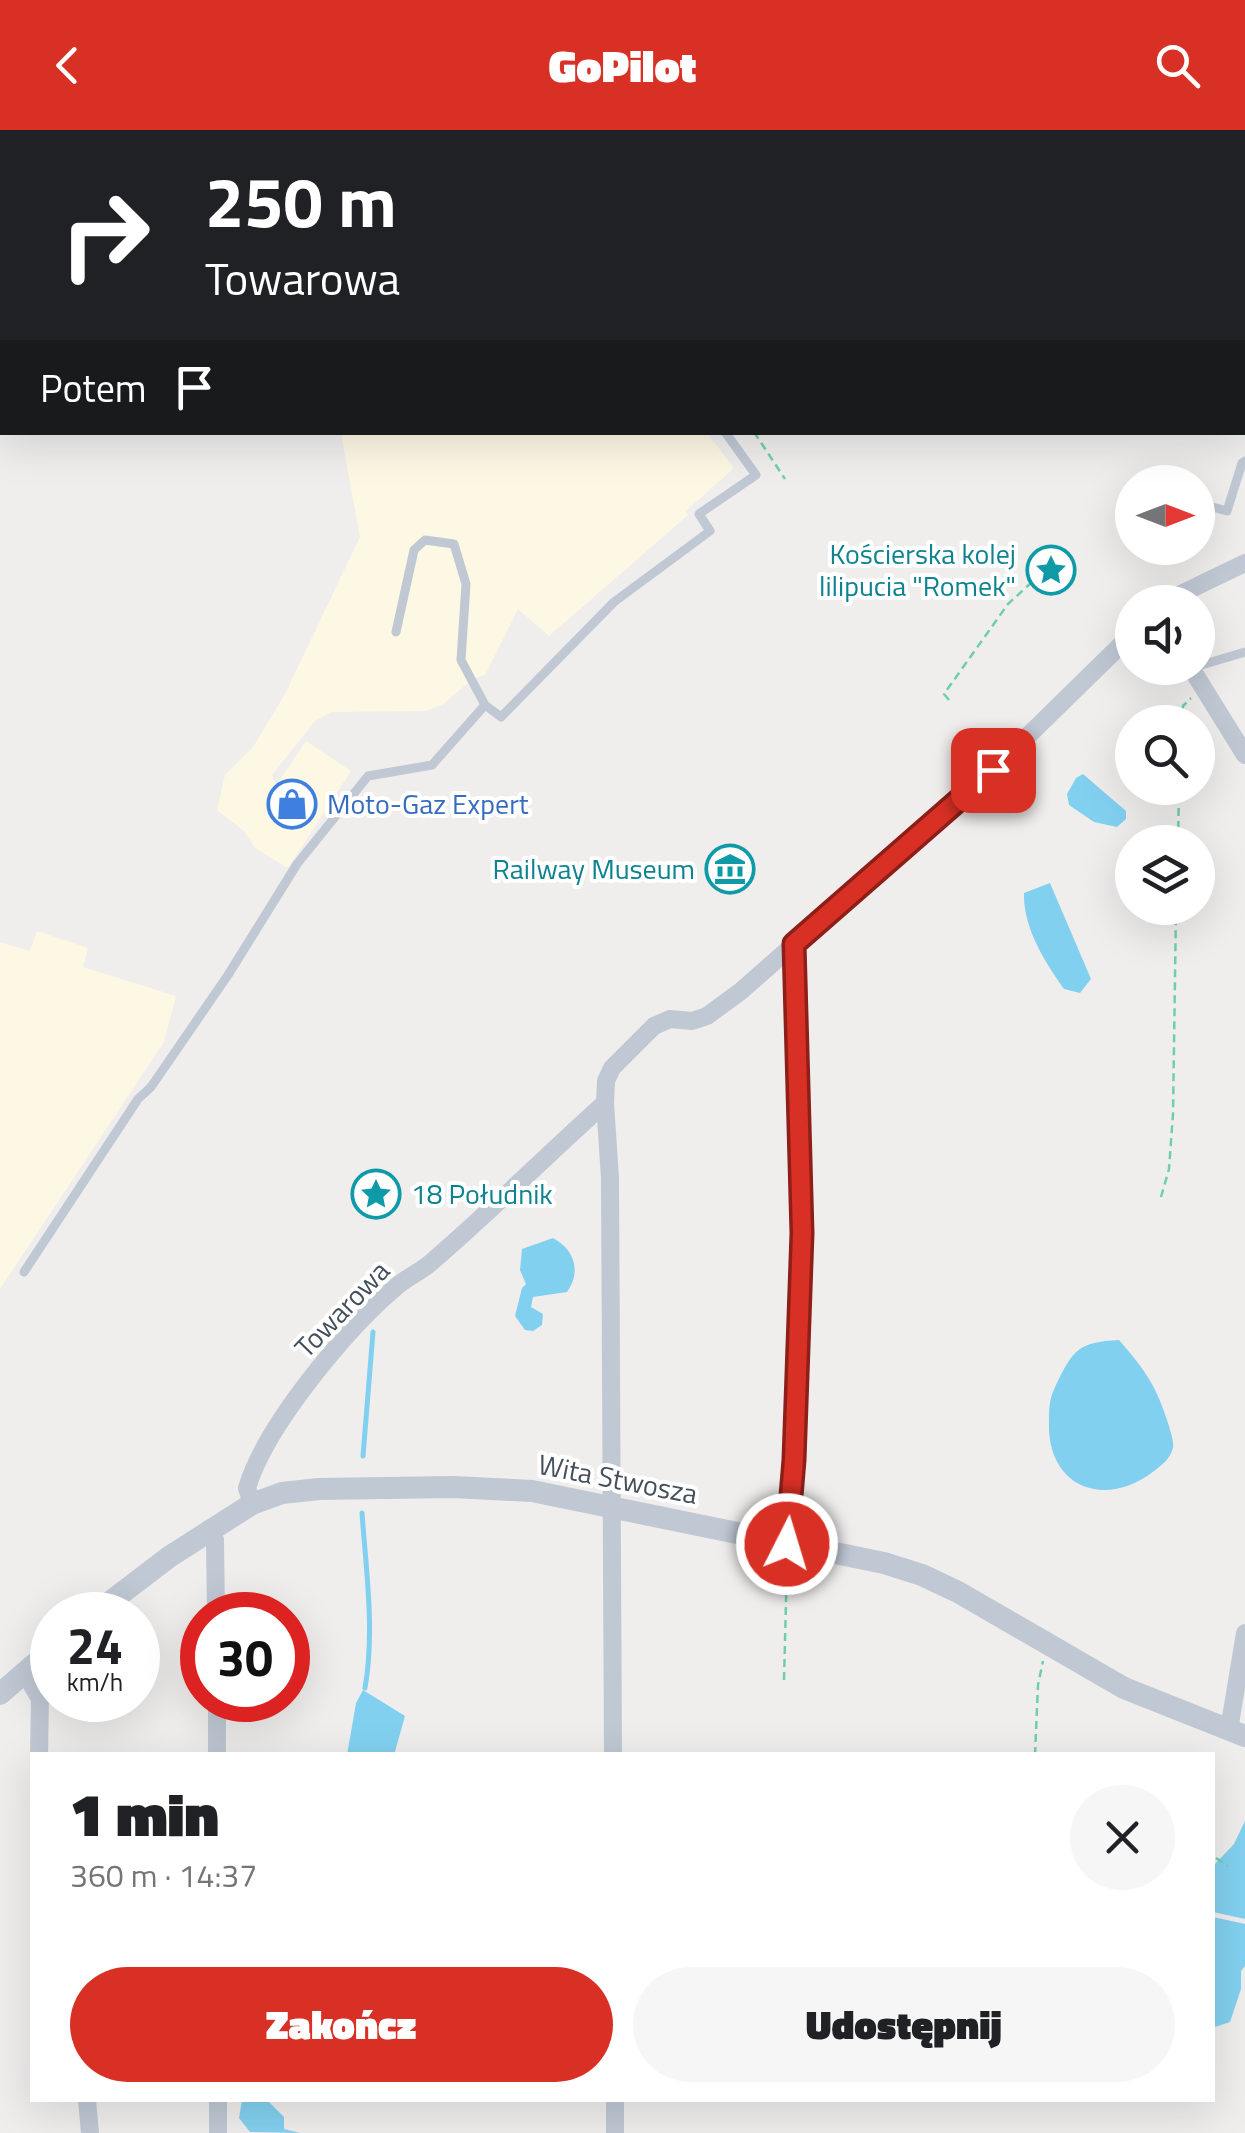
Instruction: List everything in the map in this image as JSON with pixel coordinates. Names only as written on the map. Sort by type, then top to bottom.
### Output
[{"type":"street","points":[[1199,585],[1245,563]]},
{"type":"street","name":"Towarowa","points":[[252,1504],[247,1488],[264,1449],[303,1390],[350,1333],[398,1285],[432,1262],[605,1102],[606,1081],[612,1068],[654,1026],[670,1019],[692,1021],[706,1016],[742,991],[993,770],[1115,651]]},
{"type":"street","points":[[1202,685],[1245,756]]},
{"type":"street","points":[[787,1544],[802,1233],[794,944]]},
{"type":"street","points":[[605,1102],[610,1178],[613,1752]]},
{"type":"street","name":"Wita Stwosza","points":[[124,1592],[209,1529],[252,1504],[282,1494],[318,1488],[532,1491],[884,1563],[922,1575],[1124,1688],[1237,1733]]},
{"type":"street","points":[[209,1529],[215,1540],[216,1592]]},
{"type":"street","points":[[1237,1733],[1245,1633]]},
{"type":"street","points":[[0,1694],[30,1669]]},
{"type":"street","points":[[25,1673],[40,1699],[39,1752]]},
{"type":"street","points":[[217,1722],[217,1752]]},
{"type":"street","points":[[87,2102],[90,2133]]},
{"type":"street","points":[[218,2102],[218,2133]]},
{"type":"street","points":[[615,2102],[615,2133]]},
{"type":"lane","points":[[396,632],[414,550],[425,540],[454,544],[466,584],[461,660],[485,705],[501,717],[614,602],[710,531],[699,514],[756,475],[727,435]]},
{"type":"lane","points":[[1215,508],[1227,511],[1245,461]]},
{"type":"lane","points":[[1215,661],[1245,652]]},
{"type":"lane","points":[[24,1272],[138,1099],[228,975],[296,864],[368,776],[432,766],[485,705]]},
{"type":"path","points":[[756,435],[786,480]]},
{"type":"path","points":[[949,700],[944,694],[975,648],[1014,596],[1032,582]]},
{"type":"path","points":[[1184,705],[1204,689]]},
{"type":"path","points":[[1160,1197],[1168,1169],[1173,1114],[1176,925]]},
{"type":"path","points":[[784,1680],[787,1544]]},
{"type":"path","points":[[1035,1752],[1038,1685],[1049,1646]]},
{"type":"path","points":[[1216,1858],[1228,1866]]},
{"type":"shaded area","points":[[341,435],[709,435],[734,468],[686,511],[688,515],[549,636],[518,609],[485,675],[474,678],[443,704],[426,711],[331,712],[315,721],[272,775],[276,786],[306,741],[351,771],[288,868],[255,848],[244,831],[217,810],[225,775],[253,747],[285,694],[360,537]]},
{"type":"shaded area","points":[[37,931],[88,948],[83,967],[176,996],[164,1042],[0,1289],[0,942],[30,951]]},
{"type":"water","points":[[1083,774],[1126,811],[1126,819],[1115,827],[1094,822],[1069,805],[1067,794]]},
{"type":"water","points":[[1050,883],[1091,979],[1080,993],[1064,989],[1043,956],[1027,919],[1024,893]]},
{"type":"water","points":[[553,1238],[574,1261],[572,1284],[567,1292],[533,1297],[531,1307],[543,1314],[542,1325],[533,1331],[525,1330],[515,1316],[526,1284],[520,1270],[522,1249]]},
{"type":"water","points":[[1119,1340],[1155,1390],[1173,1448],[1163,1464],[1137,1482],[1102,1490],[1086,1487],[1060,1467],[1049,1430],[1050,1407],[1053,1391],[1078,1350],[1094,1343]]},
{"type":"water","points":[[363,1690],[405,1716],[395,1752],[348,1752],[356,1703]]},
{"type":"water","points":[[1245,1821],[1245,1919],[1215,1912],[1215,1864],[1234,1844]]},
{"type":"water","points":[[1215,1917],[1245,1924],[1245,1966],[1230,2022],[1215,2027]]},
{"type":"water","points":[[242,2102],[269,2102],[284,2117],[284,2129],[300,2133],[250,2132],[239,2118]]},
{"type":"waterway","points":[[363,1456],[373,1332]]},
{"type":"waterway","points":[[362,1513],[370,1623],[365,1688]]},
{"type":"place","name":"Kościerska kolej lilipucia \"Romek\"","points":[[1051,570]]},
{"type":"place","name":"Moto-Gaz Expert","points":[[292,804]]},
{"type":"place","name":"Railway Museum","points":[[730,869]]},
{"type":"place","name":"18 Południk","points":[[376,1194]]},
{"type":"route","points":[[787,1544],[802,1233],[794,944],[993,770]]}]
